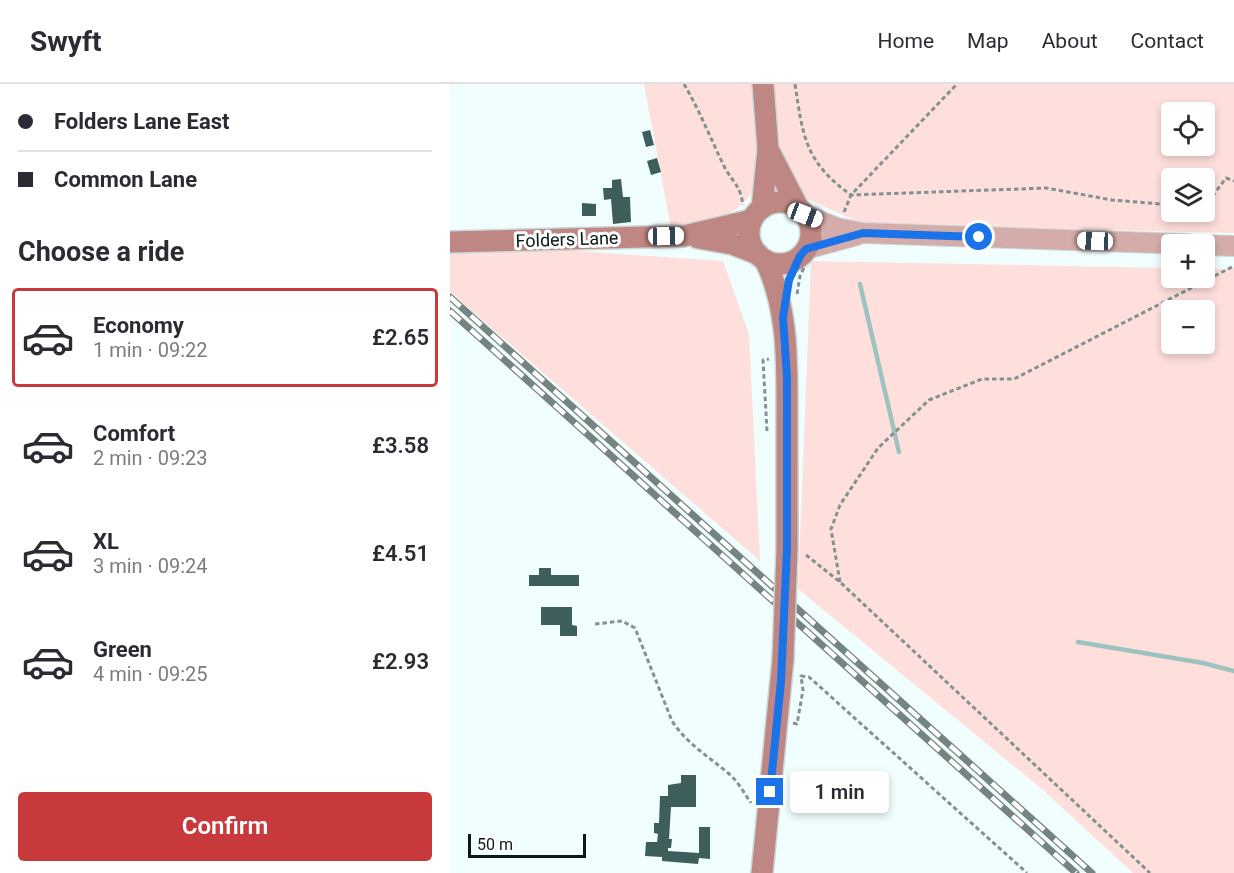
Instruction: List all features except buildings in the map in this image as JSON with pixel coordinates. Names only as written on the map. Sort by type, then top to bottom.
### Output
[{"type":"main road","points":[[762,873],[783,659],[787,549],[787,377],[783,317],[775,280],[749,238],[768,149],[764,84]]},
{"type":"main road","points":[[768,149],[802,212],[810,232],[803,253],[789,280],[783,317]]},
{"type":"main road","points":[[753,216],[777,202],[786,203],[802,212]]},
{"type":"main road","name":"Folders Lane","points":[[684,236],[753,216]]},
{"type":"main road","name":"Folders Lane","points":[[450,242],[684,236],[732,244],[761,257]]},
{"type":"main road","points":[[761,257],[783,263],[803,253]]},
{"type":"street","points":[[802,212],[837,228],[863,233],[1161,243]]},
{"type":"street","points":[[803,253],[863,233]]},
{"type":"street","points":[[1215,245],[1234,246]]},
{"type":"path","points":[[684,84],[709,130],[726,169],[741,191],[753,216]]},
{"type":"path","points":[[795,84],[801,127],[813,157],[829,179],[851,195],[1046,188],[1112,200],[1161,204]]},
{"type":"path","points":[[837,228],[851,195],[957,84]]},
{"type":"path","points":[[1215,193],[1226,178],[1234,181]]},
{"type":"path","points":[[840,582],[831,529],[840,505],[878,448],[929,400],[982,379],[1014,379],[1234,267]]},
{"type":"path","points":[[787,549],[801,552],[840,582],[1150,873]]},
{"type":"path","points":[[595,624],[622,621],[635,628],[672,721],[679,731],[699,751],[730,774],[752,805],[768,814]]},
{"type":"path","points":[[787,722],[797,724],[803,690],[801,676],[809,677],[1026,873]]},
{"type":"shaded area","points":[[644,84],[1234,84],[1234,233],[863,224],[792,192],[752,192],[745,202],[727,215],[671,229]]},
{"type":"shaded area","points":[[561,250],[723,261],[749,334],[760,561],[450,292],[450,251]]},
{"type":"shaded area","points":[[811,261],[1161,268],[1161,288],[1215,288],[1215,269],[1234,269],[1234,873],[1133,873],[1043,790],[798,589]]},
{"type":"waterway","points":[[860,284],[899,452]]},
{"type":"waterway","points":[[1078,642],[1203,663],[1234,671]]},
{"type":"railway","points":[[450,297],[1092,873]]},
{"type":"railway","points":[[450,311],[1076,873]]},
{"type":"route","points":[[770,792],[781,681],[787,549],[787,377],[783,317],[789,280],[800,256],[806,249],[863,233],[979,237]]}]
